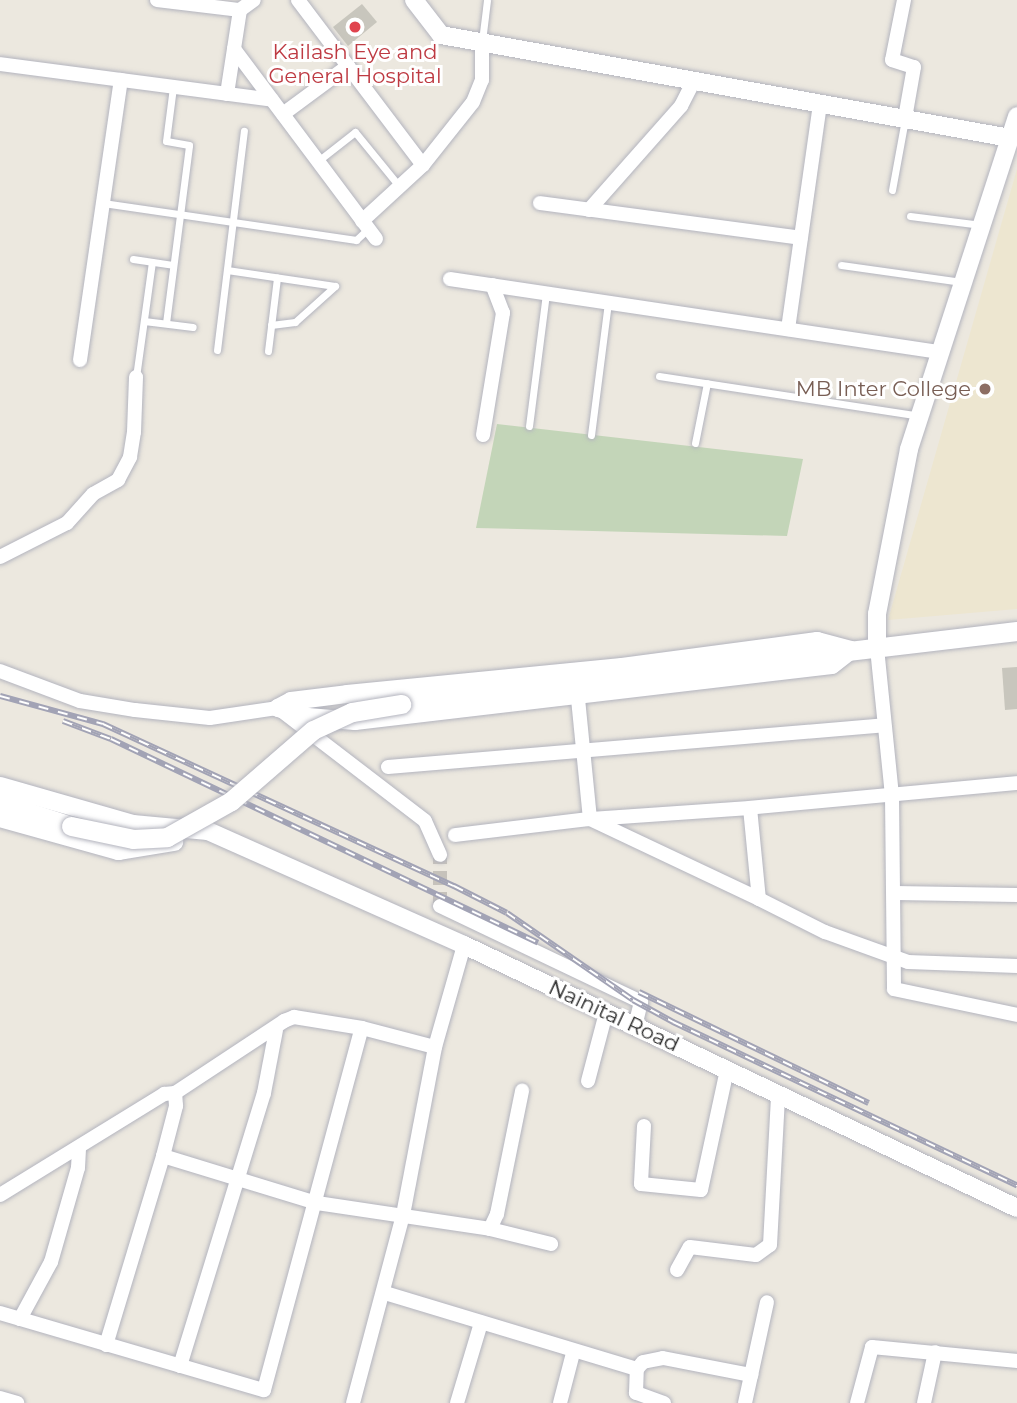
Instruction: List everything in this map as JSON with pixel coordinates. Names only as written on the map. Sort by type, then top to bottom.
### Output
[{"type":"main road","points":[[0,803],[71,826],[133,839],[167,837],[231,801],[313,730],[352,712],[1017,632]]},
{"type":"street","points":[[157,0],[240,9],[254,0]]},
{"type":"street","points":[[298,0],[423,165]]},
{"type":"street","points":[[414,0],[441,35],[1013,137]]},
{"type":"street","points":[[904,0],[892,60],[914,66],[905,118]]},
{"type":"street","points":[[227,94],[240,9]]},
{"type":"street","points":[[234,49],[369,230],[400,186],[423,165],[473,102],[482,80],[482,42]]},
{"type":"street","points":[[0,64],[272,100]]},
{"type":"street","points":[[283,114],[348,66]]},
{"type":"street","points":[[589,210],[681,106],[695,79]]},
{"type":"street","points":[[80,360],[121,80]]},
{"type":"street","points":[[788,330],[820,103]]},
{"type":"street","points":[[1017,117],[1013,137],[981,225],[919,416],[877,614],[877,648],[892,796],[895,893],[893,955],[896,992],[1017,1015]]},
{"type":"street","points":[[540,203],[801,238]]},
{"type":"street","points":[[450,279],[940,352]]},
{"type":"street","points":[[483,435],[503,313],[492,285]]},
{"type":"street","points":[[0,557],[67,523],[93,494],[118,480],[130,457],[134,432],[136,377]]},
{"type":"street","points":[[0,671],[80,701],[210,718],[278,708],[291,701],[622,667],[817,641],[851,650]]},
{"type":"street","points":[[278,708],[308,718],[355,721],[578,698],[832,665],[851,650]]},
{"type":"street","points":[[578,698],[590,819]]},
{"type":"street","points":[[278,708],[425,821],[440,855]]},
{"type":"street","points":[[388,767],[884,725]]},
{"type":"street","points":[[455,835],[590,819],[750,808],[1017,783]]},
{"type":"street","name":"Nainital Road","points":[[0,786],[111,819],[208,831],[464,945],[1017,1208]]},
{"type":"street","points":[[750,808],[759,899]]},
{"type":"street","points":[[0,818],[118,851],[167,844],[208,831]]},
{"type":"street","points":[[590,819],[825,932],[908,962],[1017,966]]},
{"type":"street","points":[[167,824],[167,844]]},
{"type":"street","points":[[895,893],[1017,895]]},
{"type":"street","points":[[440,906],[641,1002],[635,1026]]},
{"type":"street","points":[[353,1403],[385,1293],[403,1215],[435,1047],[464,945]]},
{"type":"street","points":[[588,1081],[606,1013]]},
{"type":"street","points":[[0,1195],[164,1094],[175,1093],[294,1017],[362,1028],[435,1047]]},
{"type":"street","points":[[0,1313],[180,1366],[261,1396],[317,1203],[362,1028]]},
{"type":"street","points":[[180,1366],[264,1093],[276,1030]]},
{"type":"street","points":[[644,1126],[640,1184],[701,1190],[727,1070]]},
{"type":"street","points":[[490,1229],[497,1214],[522,1091]]},
{"type":"street","points":[[106,1345],[163,1156],[176,1106],[175,1093]]},
{"type":"street","points":[[677,1270],[690,1247],[756,1255],[770,1245],[778,1095]]},
{"type":"street","points":[[20,1319],[51,1262],[78,1168],[79,1147]]},
{"type":"street","points":[[163,1156],[317,1203],[490,1229],[551,1244]]},
{"type":"street","points":[[385,1293],[573,1353],[637,1369]]},
{"type":"street","points":[[745,1403],[767,1302]]},
{"type":"street","points":[[457,1403],[481,1323]]},
{"type":"street","points":[[857,1403],[872,1347],[1017,1361]]},
{"type":"street","points":[[924,1403],[935,1352]]},
{"type":"street","points":[[560,1403],[573,1353]]},
{"type":"street","points":[[664,1403],[636,1392],[637,1369],[643,1362],[663,1358],[751,1375]]},
{"type":"street","points":[[0,1398],[17,1403]]},
{"type":"lane","points":[[482,42],[487,0]]},
{"type":"lane","points":[[166,323],[189,145],[166,141],[173,87]]},
{"type":"lane","points":[[892,190],[905,118]]},
{"type":"lane","points":[[217,349],[244,131]]},
{"type":"lane","points":[[318,161],[355,132],[400,186]]},
{"type":"lane","points":[[103,203],[356,240],[369,230]]},
{"type":"lane","points":[[910,216],[981,225]]},
{"type":"lane","points":[[133,259],[173,265]]},
{"type":"lane","points":[[136,377],[152,262]]},
{"type":"lane","points":[[841,265],[963,282]]},
{"type":"lane","points":[[227,270],[335,286],[295,321],[271,325]]},
{"type":"lane","points":[[268,351],[276,278]]},
{"type":"lane","points":[[529,426],[546,293]]},
{"type":"lane","points":[[592,435],[608,303]]},
{"type":"lane","points":[[144,321],[193,327]]},
{"type":"lane","points":[[659,376],[919,416]]},
{"type":"lane","points":[[695,443],[707,383]]},
{"type":"shaded area","name":"MB Inter College","points":[[1017,169],[1017,609],[888,620]]},
{"type":"green space","points":[[497,424],[803,459],[787,536],[476,528]]},
{"type":"building","points":[[362,4],[377,22],[348,46],[333,27]]},
{"type":"building","points":[[1017,667],[1017,709],[1005,710],[1002,668]]},
{"type":"tunnel","points":[[440,855],[440,906]]},
{"type":"railway","points":[[0,696],[103,724],[454,886],[507,913],[633,1000],[673,1022],[1017,1185]]},
{"type":"railway","points":[[63,721],[111,739],[538,943]]},
{"type":"railway","points":[[639,992],[869,1103]]},
{"type":"place","name":"Kailash Eye and General Hospital","points":[[355,27]]},
{"type":"place","name":"MB Inter College","points":[[985,389]]}]
